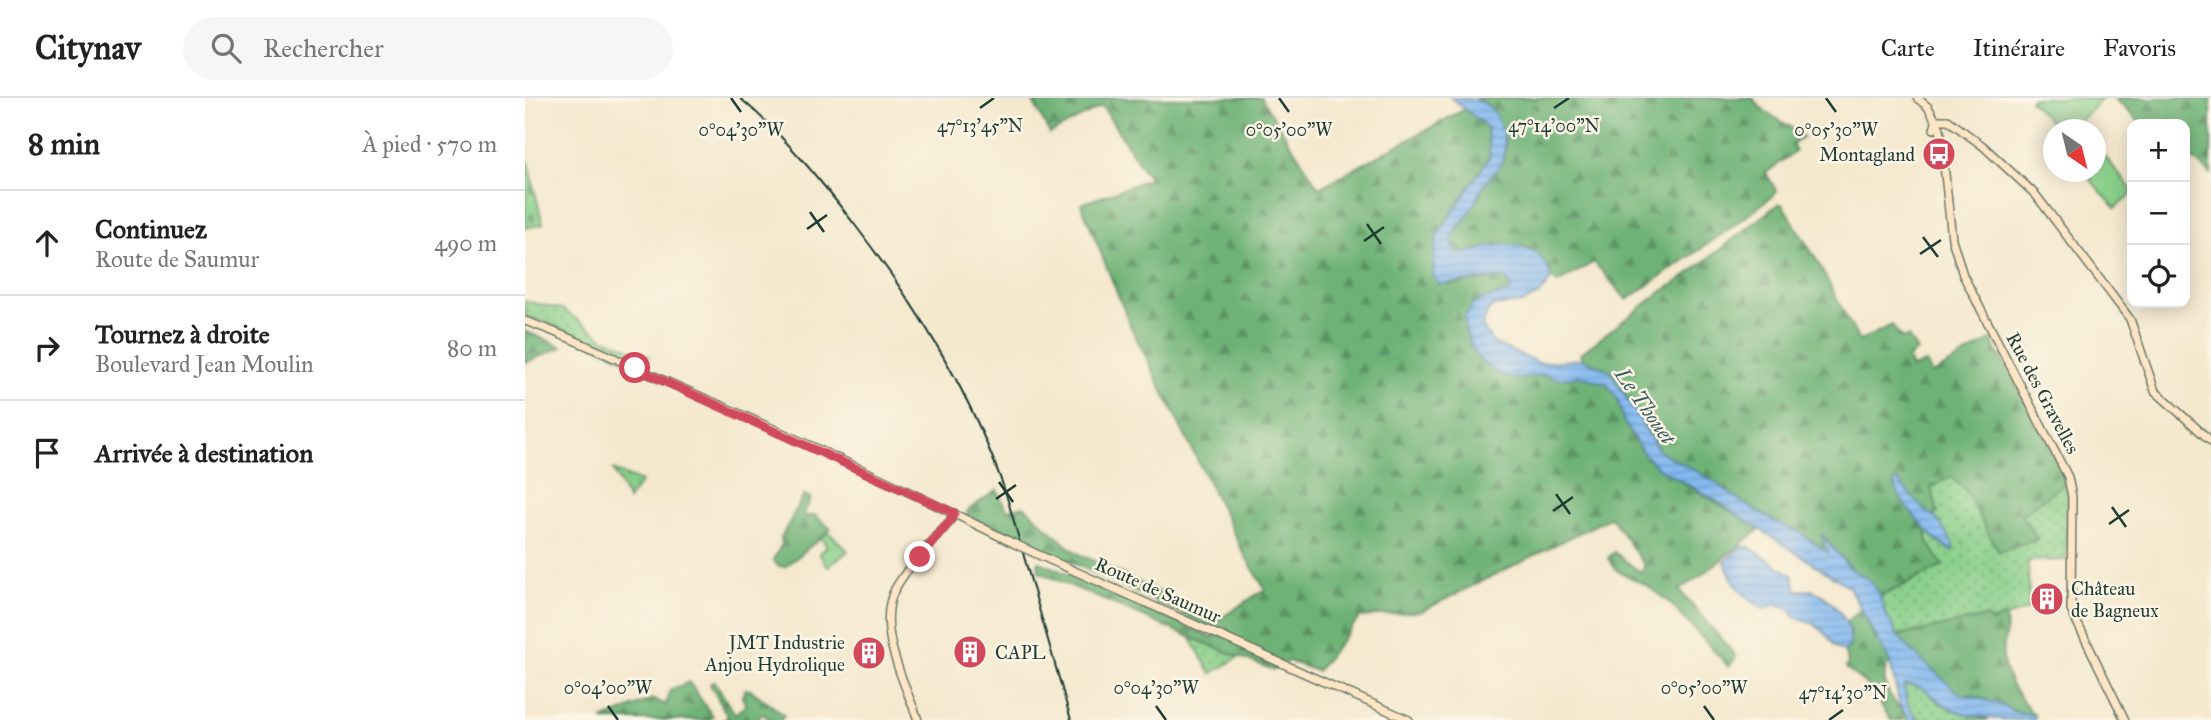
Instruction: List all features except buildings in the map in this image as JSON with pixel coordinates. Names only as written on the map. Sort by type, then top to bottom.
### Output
[{"type":"street","points":[[1918,99],[1928,107],[1937,124],[1948,120],[2001,161],[2035,194],[2130,319],[2155,391],[2211,441]]},
{"type":"street","name":"Rue des Gravelles","points":[[1937,124],[1952,239],[1963,275],[2068,477],[2072,497],[2071,610],[2125,720]]},
{"type":"street","name":"Route de Saumur","points":[[525,323],[1409,720]]},
{"type":"street","points":[[918,720],[890,641],[888,616],[894,591],[953,515]]},
{"type":"green space","points":[[1031,98],[1261,98],[1319,188],[1465,109],[1487,127],[1490,156],[1437,236],[1433,271],[1448,284],[1502,278],[1508,281],[1511,287],[1509,292],[1472,305],[1465,330],[1475,354],[1535,376],[1560,379],[1581,376],[1607,384],[1617,398],[1624,422],[1643,453],[1657,467],[1760,529],[1679,590],[1736,656],[1729,667],[1671,604],[1648,586],[1616,570],[1608,558],[1614,552],[1640,572],[1645,566],[1611,517],[1422,611],[1360,617],[1317,671],[1288,661],[1273,670],[1039,572],[1038,561],[1213,638],[1216,630],[1003,530],[966,517],[968,510],[997,490],[1007,510],[1024,506],[1066,545],[1081,555],[1218,620],[1265,589],[1243,552],[1131,327],[1081,204],[1149,179],[1102,106],[1050,134]]},
{"type":"green space","points":[[1476,98],[1753,98],[1763,109],[1803,137],[1792,145],[1796,151],[1766,173],[1777,192],[1738,223],[1627,300],[1594,262],[1558,283],[1551,279],[1550,269],[1529,248],[1500,245],[1460,254],[1455,250],[1452,243],[1454,234],[1502,161],[1505,149],[1505,141],[1489,106]]},
{"type":"green space","points":[[2103,98],[2081,119],[2048,119],[2030,100]]},
{"type":"green space","points":[[2114,98],[2211,98],[2211,174],[2190,157],[2193,135],[2190,132],[2190,119],[2136,119]]},
{"type":"green space","points":[[525,151],[543,224],[525,228]]},
{"type":"green space","points":[[2106,158],[2127,184],[2127,198],[2115,208],[2093,182],[2106,182]]},
{"type":"green space","points":[[1778,204],[1782,204],[1816,259],[1859,341],[1892,325],[1902,339],[1908,337],[1917,351],[1908,358],[1912,368],[1926,363],[1932,374],[1991,340],[2060,464],[2064,483],[2021,515],[2038,539],[1999,552],[1965,490],[1951,477],[1931,487],[1938,513],[1932,516],[1923,509],[1916,517],[1925,528],[1928,542],[1943,566],[1880,596],[1869,580],[1850,568],[1822,535],[1829,554],[1796,530],[1785,527],[1743,503],[1722,487],[1659,451],[1610,371],[1583,359],[1580,354]]},
{"type":"green space","points":[[525,301],[562,309],[605,339],[649,356],[630,362],[546,322],[525,316]]},
{"type":"green space","points":[[525,331],[562,347],[525,363]]},
{"type":"green space","points":[[613,470],[641,482],[628,500]]},
{"type":"green space","points":[[1951,476],[1965,490],[1999,552],[2037,539],[2021,515],[2064,483],[2068,497],[2066,560],[2028,561],[2029,609],[1992,622],[1985,617],[1898,636],[1880,597],[1943,566],[1928,542],[1925,528],[1949,550],[1953,544],[1938,520],[1932,516],[1938,513],[1931,487]]},
{"type":"green space","points":[[804,495],[811,498],[804,513],[806,517],[815,515],[831,529],[785,567],[778,566],[773,560],[782,544],[781,538]]},
{"type":"green space","points":[[829,532],[848,551],[828,567],[819,553],[827,546],[821,538]]},
{"type":"green space","points":[[1861,609],[1876,640],[1986,617],[1992,622],[2005,616],[2004,667],[2017,693],[2034,715],[1970,694],[1966,696],[1890,662],[1884,677],[1886,685],[1893,700],[1910,720],[1891,720],[1867,685],[1846,668],[1848,662],[1844,652],[1848,649],[1851,633],[1846,622]]},
{"type":"green space","points":[[1190,637],[1239,657],[1211,674]]},
{"type":"green space","points":[[714,681],[735,714],[746,705],[742,697],[745,689],[751,690],[784,715],[781,720],[770,720],[763,714],[754,720],[724,720],[728,717],[710,684]]},
{"type":"green space","points":[[689,682],[713,717],[709,720],[602,720],[652,699],[666,705],[670,690]]},
{"type":"green space","points":[[1904,685],[1924,688],[1938,702],[1954,710],[1989,720],[1920,720],[1907,700]]},
{"type":"water","points":[[1451,98],[1486,104],[1496,114],[1505,145],[1502,163],[1484,185],[1453,237],[1455,249],[1460,254],[1500,245],[1526,248],[1545,263],[1551,279],[1539,295],[1522,303],[1493,306],[1488,311],[1482,326],[1493,343],[1539,363],[1583,359],[1610,371],[1659,451],[1712,480],[1743,503],[1785,527],[1796,530],[1828,553],[1820,533],[1850,568],[1869,580],[1880,596],[1898,636],[1959,693],[1999,704],[2015,712],[2034,715],[2034,720],[1962,713],[1946,706],[1917,686],[1904,685],[1908,704],[1920,720],[1910,720],[1900,706],[1890,662],[1849,587],[1712,498],[1657,467],[1643,453],[1624,422],[1617,398],[1607,384],[1581,376],[1560,379],[1543,375],[1507,378],[1482,363],[1475,354],[1465,330],[1465,317],[1472,305],[1479,301],[1509,292],[1511,287],[1508,281],[1502,278],[1439,284],[1433,271],[1437,236],[1490,156],[1487,127]]},
{"type":"water","points":[[1897,480],[1923,509],[1938,520],[1953,544],[1953,551],[1937,540],[1909,510],[1896,490],[1894,482]]},
{"type":"water","points":[[1742,546],[1749,547],[1792,575],[1797,590],[1814,591],[1837,608],[1850,636],[1849,645],[1844,652],[1814,624],[1796,618],[1788,608],[1777,604],[1765,609],[1745,595],[1731,576],[1725,561]]},
{"type":"railway","points":[[740,98],[815,175],[855,225],[921,320],[960,387],[977,421],[1006,494],[1071,720]]},
{"type":"place","name":"Montagland","points":[[1939,154]]},
{"type":"place","name":"Château de Bagneux","points":[[2047,599]]},
{"type":"place","name":"CAPL","points":[[970,652]]},
{"type":"place","name":"JMT Industrie Anjou Hydrolique","points":[[869,653]]},
{"type":"route","points":[[635,368],[954,513],[920,557]]},
{"type":"water label","name":"Le Thouet","points":[[1645,406]]}]
